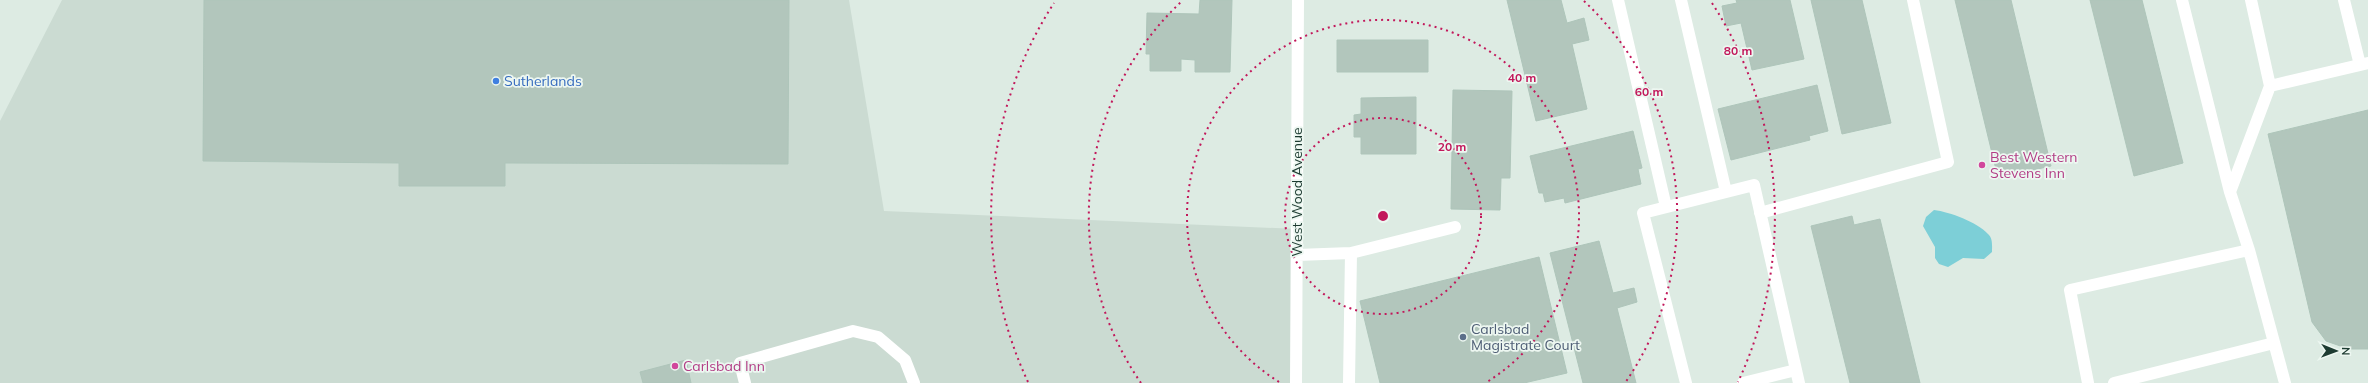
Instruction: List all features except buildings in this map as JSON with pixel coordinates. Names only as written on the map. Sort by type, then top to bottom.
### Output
[{"type":"street","name":"West Wood Avenue","points":[[1296,383],[1298,0]]},
{"type":"street","points":[[1618,0],[1666,207]]},
{"type":"street","points":[[1681,0],[1726,192]]},
{"type":"street","points":[[1760,213],[1948,162],[1913,0]]},
{"type":"street","points":[[2182,0],[2230,192],[2249,250],[2285,383]]},
{"type":"street","points":[[2230,192],[2270,86],[2251,0]]},
{"type":"street","points":[[2270,86],[2364,64],[2344,0]]},
{"type":"street","points":[[1686,383],[1643,213],[1754,185],[1799,383]]},
{"type":"street","points":[[1297,255],[1351,253],[1455,228]]},
{"type":"street","points":[[2088,383],[2070,290],[2249,250]]},
{"type":"street","points":[[1349,383],[1351,253]]},
{"type":"street","points":[[745,383],[740,363],[854,331],[878,337],[905,360],[914,383]]},
{"type":"street","points":[[2114,383],[2274,343]]},
{"type":"street","points":[[1743,383],[1796,370]]},
{"type":"shaded area","points":[[62,0],[849,0],[884,211],[1297,229],[1296,383],[0,383],[0,121]]},
{"type":"water","points":[[1934,210],[1963,218],[1977,225],[1990,236],[1992,242],[1992,252],[1984,259],[1963,258],[1948,267],[1939,264],[1935,258],[1935,247],[1923,226],[1926,217]]},
{"type":"place","name":"Sutherlands","points":[[496,81]]},
{"type":"place","name":"Best Western Stevens Inn","points":[[1982,165]]},
{"type":"place","name":"Carlsbad Magistrate Court","points":[[1463,337]]},
{"type":"place","name":"Carlsbad Inn","points":[[675,366]]}]
